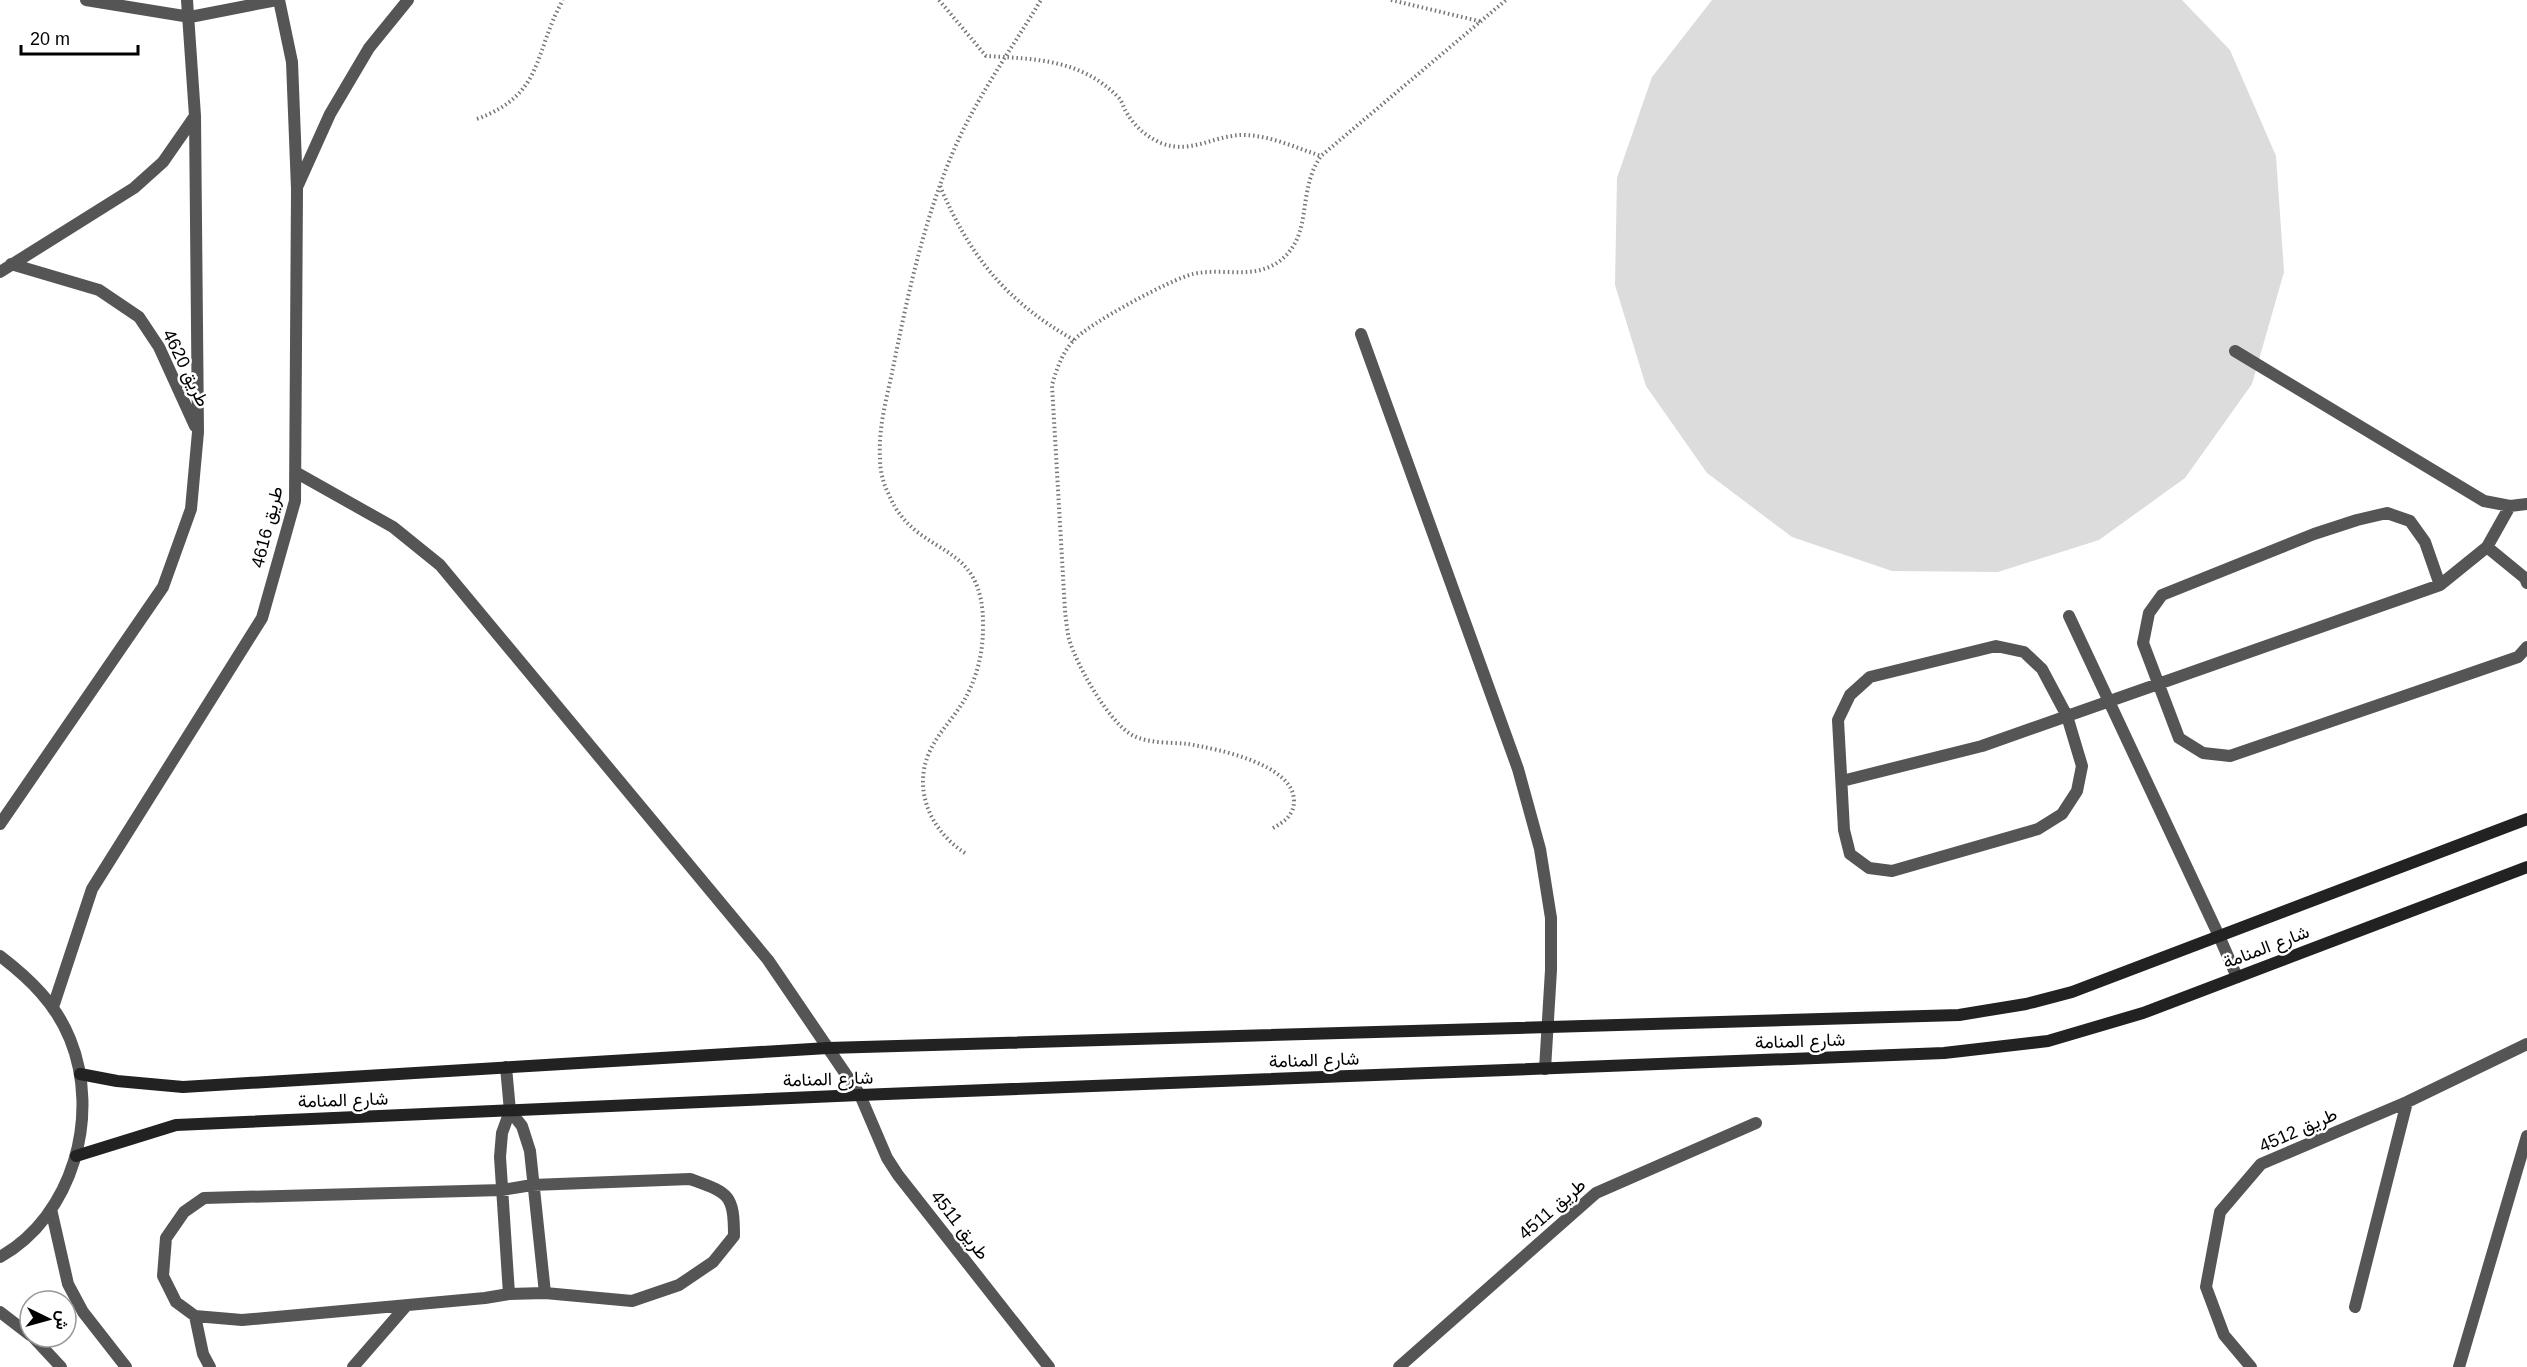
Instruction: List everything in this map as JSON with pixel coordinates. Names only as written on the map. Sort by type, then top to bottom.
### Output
[{"type":"street","points":[[86,0],[190,17],[278,0]]},
{"type":"street","points":[[0,824],[163,587],[191,508],[198,432],[195,116],[188,0]]},
{"type":"street","name":"طريق 4616","points":[[53,1007],[93,888],[262,618],[295,501],[297,473],[297,189],[292,62],[278,0]]},
{"type":"street","points":[[297,189],[335,104],[369,48],[408,0]]},
{"type":"street","points":[[0,272],[134,188],[163,162],[195,116]]},
{"type":"street","name":"طريق 4620","points":[[11,264],[99,290],[139,317],[159,347],[198,432]]},
{"type":"street","points":[[1361,334],[1514,758],[1537,838],[1551,918],[1545,1069]]},
{"type":"street","points":[[2235,351],[2484,501],[2510,506],[2527,504]]},
{"type":"street","name":"طريق 4511","points":[[297,473],[393,527],[440,565],[768,960],[860,1095],[887,1158],[898,1174],[1049,1367]]},
{"type":"street","points":[[1842,781],[1982,746],[2440,585],[2487,547],[2510,506]]},
{"type":"street","points":[[2440,585],[2425,542],[2410,521],[2387,513],[2314,534],[2162,595],[2148,613],[2143,643],[2179,738],[2203,753],[2230,756],[2518,657],[2527,647]]},
{"type":"street","points":[[2487,547],[2525,578],[2527,583]]},
{"type":"street","points":[[2069,616],[2237,977]]},
{"type":"street","points":[[1996,646],[2024,652],[2043,669],[2067,716],[2082,766],[2078,791],[2062,814],[2038,829],[1892,871],[1869,868],[1850,854],[1844,830],[1838,720],[1850,695],[1870,677],[1996,646]]},
{"type":"street","name":"شارع المنامة","points":[[80,1074],[117,1081],[183,1087],[828,1048],[1959,1015],[2026,1004],[2072,992],[2527,819]]},
{"type":"street","name":"شارع المنامة","points":[[76,1156],[176,1125],[860,1095],[1944,1053],[2048,1041],[2143,1012],[2527,867]]},
{"type":"street","points":[[0,956],[29,978],[53,1007],[70,1039],[80,1074],[83,1101],[82,1129],[70,1174],[51,1209],[30,1233],[0,1257]]},
{"type":"street","name":"طريق 4512","points":[[2251,1367],[2224,1335],[2206,1287],[2220,1212],[2261,1164],[2407,1102],[2527,1044]]},
{"type":"street","points":[[506,1067],[510,1110],[502,1133],[500,1157],[509,1294]]},
{"type":"street","points":[[2355,1307],[2407,1102]]},
{"type":"street","points":[[510,1110],[522,1126],[530,1150],[545,1293]]},
{"type":"street","name":"طريق 4511","points":[[1399,1367],[1596,1192],[1756,1123]]},
{"type":"street","points":[[2458,1367],[2527,1136]]},
{"type":"street","points":[[690,1179],[723,1191],[734,1211],[734,1236],[712,1263],[679,1285],[632,1301],[545,1293],[509,1294],[405,1306],[242,1320],[195,1316],[176,1302],[163,1276],[166,1238],[184,1212],[204,1198],[502,1190],[532,1185],[690,1179]]},
{"type":"street","points":[[51,1209],[68,1284],[83,1312],[126,1367]]},
{"type":"street","points":[[353,1367],[405,1306]]},
{"type":"street","points":[[0,1312],[18,1326]]},
{"type":"street","points":[[195,1316],[203,1354],[210,1367]]},
{"type":"street","points":[[44,1349],[61,1367]]},
{"type":"path","points":[[477,119],[507,105],[520,94],[533,76],[563,0]]},
{"type":"path","points":[[939,0],[986,56],[1064,64],[1084,73],[1120,99],[1135,125],[1146,135],[1161,143],[1179,147],[1196,147],[1226,136],[1245,135],[1263,137],[1320,156]]},
{"type":"path","points":[[965,853],[946,838],[931,819],[923,784],[925,765],[932,747],[956,714],[976,675],[982,651],[981,601],[975,577],[962,561],[926,540],[900,515],[889,496],[882,477],[879,457],[882,426],[905,308],[940,185],[973,110],[1041,0]]},
{"type":"path","points":[[1391,0],[1483,22]]},
{"type":"path","points":[[1273,828],[1290,814],[1294,804],[1289,782],[1280,774],[1251,760],[1219,750],[1159,742],[1134,736],[1102,704],[1078,662],[1069,639],[1065,611],[1051,401],[1052,385],[1057,368],[1074,340],[1085,329],[1177,280],[1193,274],[1248,273],[1266,269],[1280,260],[1292,248],[1300,233],[1307,183],[1320,156],[1483,22],[1506,0]]},
{"type":"path","points":[[940,185],[955,221],[970,246],[1000,285],[1047,325],[1074,340]]},
{"type":"shaded area","points":[[1712,0],[2182,0],[2230,50],[2276,156],[2284,272],[2252,384],[2185,478],[2099,540],[1998,572],[1892,571],[1792,537],[1707,473],[1646,386],[1615,285],[1617,178],[1652,77]]}]
